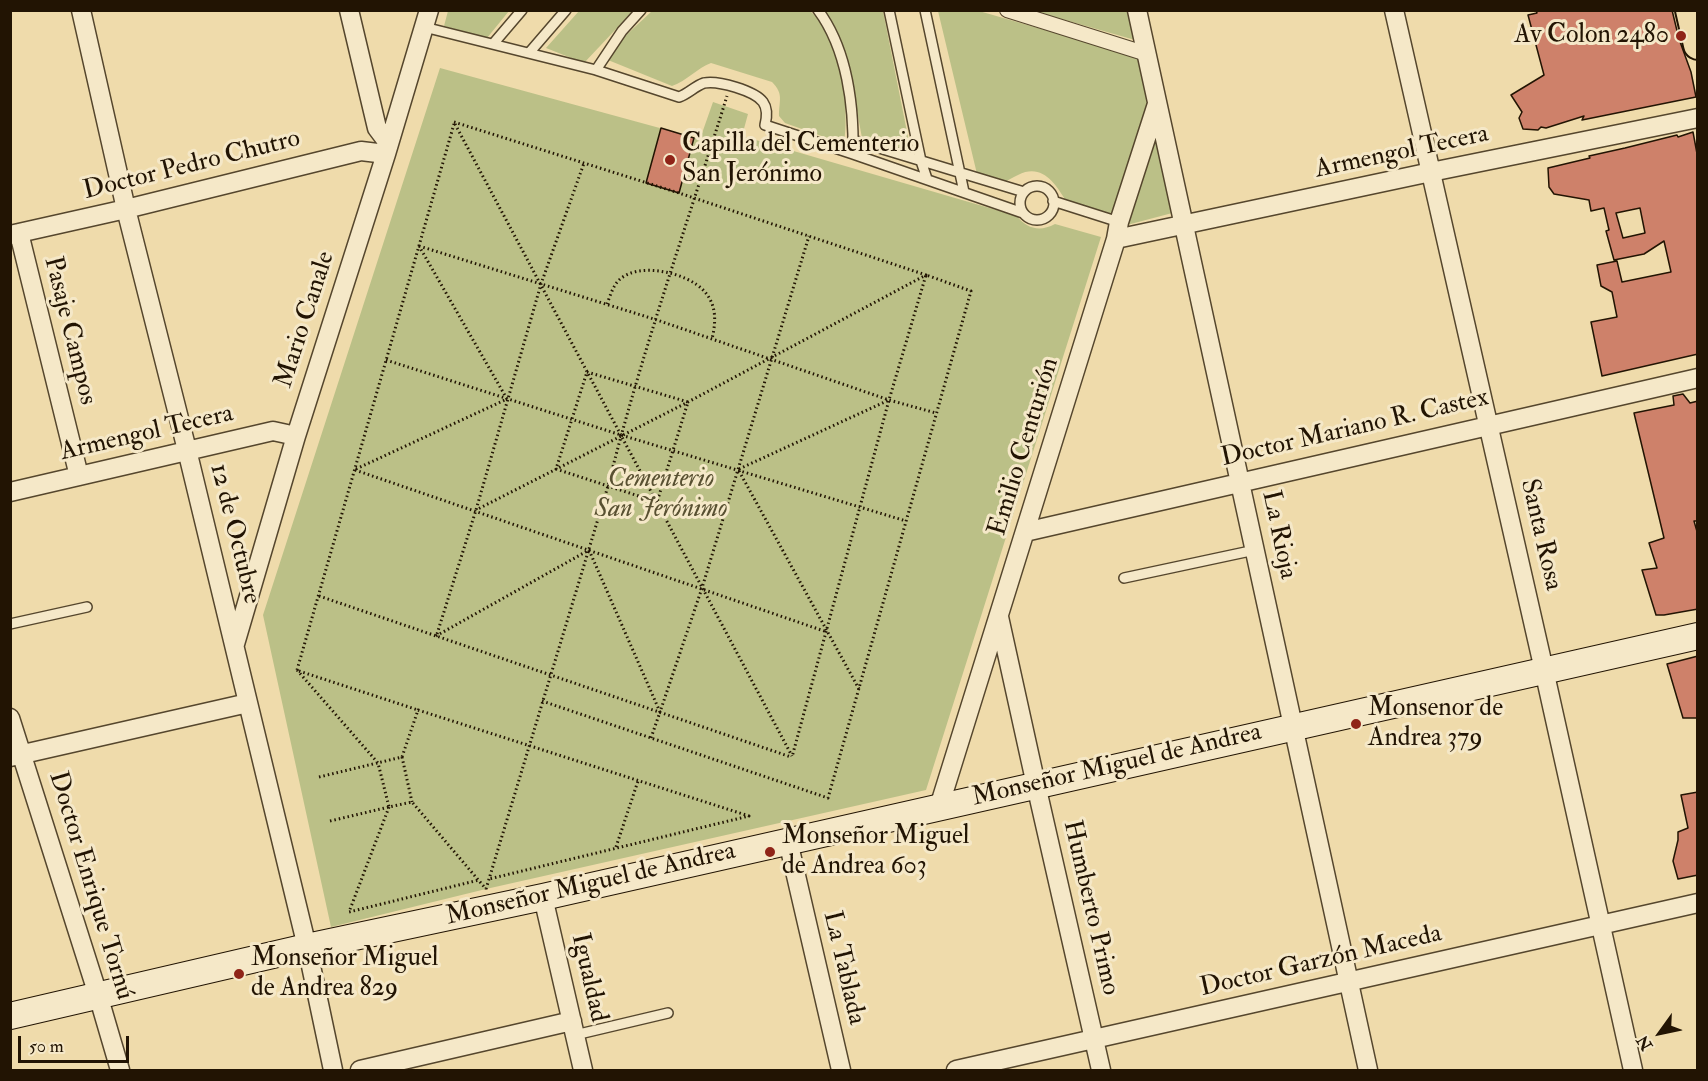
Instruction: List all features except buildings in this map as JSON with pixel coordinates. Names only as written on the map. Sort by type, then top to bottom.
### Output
[{"type":"main road","points":[[1690,10],[1698,45]]},
{"type":"main road","name":"Monseñor Miguel de Andrea","points":[[10,1016],[307,947],[543,897],[1698,636]]},
{"type":"street","name":"12 de Octubre","points":[[81,10],[126,209],[187,450],[307,947],[333,1071]]},
{"type":"street","points":[[349,10],[377,128],[387,149]]},
{"type":"street","points":[[1007,10],[1147,54]]},
{"type":"street","name":"La Rioja","points":[[1137,10],[1368,1071]]},
{"type":"street","name":"Santa Rosa","points":[[1394,10],[1633,1071]]},
{"type":"street","name":"Mario Canale","points":[[235,646],[296,436],[427,19]]},
{"type":"street","name":"Emilio Centurión","points":[[939,807],[1158,102]]},
{"type":"street","name":"Armengol Tecera","points":[[1118,230],[1185,225],[1698,118]]},
{"type":"street","name":"Doctor Pedro Chutro","points":[[15,234],[361,151],[387,149]]},
{"type":"street","name":"Pasaje Campos","points":[[15,234],[79,476]]},
{"type":"street","name":"Doctor Mariano R. Castex","points":[[1025,532],[1698,378]]},
{"type":"street","name":"Armengol Tecera","points":[[10,492],[273,431],[296,436]]},
{"type":"street","name":"Humberto Primo","points":[[999,616],[1101,1071]]},
{"type":"street","points":[[16,756],[248,703]]},
{"type":"street","name":"Doctor Enrique Tornú","points":[[10,718],[16,756],[98,995],[120,1071]]},
{"type":"street","name":"La Tablada","points":[[788,841],[841,1071]]},
{"type":"street","name":"Igualdad","points":[[543,897],[583,1071]]},
{"type":"street","name":"Doctor Garzón Maceda","points":[[956,1071],[1698,903]]},
{"type":"street","points":[[360,1071],[573,1028]]},
{"type":"lane","points":[[493,44],[522,10]]},
{"type":"lane","points":[[529,53],[566,10]]},
{"type":"lane","points":[[596,70],[622,31],[642,10]]},
{"type":"lane","points":[[818,10],[827,22],[843,64],[849,96],[853,154]]},
{"type":"lane","points":[[889,10],[921,161],[927,179]]},
{"type":"lane","points":[[925,10],[964,192]]},
{"type":"lane","points":[[427,19],[493,44],[596,70],[679,97],[704,83],[722,84],[755,94],[766,108],[765,125],[964,192],[1023,213],[1032,219],[1043,218],[1051,211],[1053,201],[1048,191],[1039,186],[1033,186],[1024,192],[1020,202],[1023,213]]},
{"type":"lane","points":[[853,140],[1024,192]]},
{"type":"lane","points":[[1053,201],[1118,230]]},
{"type":"lane","points":[[1124,578],[1255,550]]},
{"type":"lane","points":[[10,624],[87,607]]},
{"type":"lane","points":[[573,1028],[668,1013]]},
{"type":"path","points":[[418,710],[402,757],[412,802],[486,889],[609,486],[621,435],[730,86]]},
{"type":"path","points":[[454,122],[695,198],[971,291],[828,798],[542,701]]},
{"type":"path","points":[[297,670],[454,122]]},
{"type":"path","points":[[454,122],[792,757]]},
{"type":"path","points":[[436,636],[476,510],[541,284],[584,164]]},
{"type":"path","points":[[651,738],[702,588],[809,236]]},
{"type":"path","points":[[419,246],[657,320],[889,400],[936,413]]},
{"type":"path","points":[[419,246],[507,399]]},
{"type":"path","points":[[607,304],[614,286],[633,271],[651,269],[671,274],[696,284],[705,292],[715,314],[716,324],[712,339]]},
{"type":"path","points":[[476,510],[771,359],[926,275]]},
{"type":"path","points":[[792,757],[889,400],[926,275]]},
{"type":"path","points":[[386,360],[621,435],[906,521]]},
{"type":"path","points":[[587,372],[688,402]]},
{"type":"path","points":[[556,469],[587,372]]},
{"type":"path","points":[[355,470],[507,399]]},
{"type":"path","points":[[738,470],[889,400]]},
{"type":"path","points":[[657,502],[688,402]]},
{"type":"path","points":[[556,469],[657,502]]},
{"type":"path","points":[[355,470],[827,632]]},
{"type":"path","points":[[738,470],[859,689]]},
{"type":"path","points":[[436,636],[589,550]]},
{"type":"path","points":[[589,550],[660,712]]},
{"type":"path","points":[[319,596],[792,757]]},
{"type":"path","points":[[297,670],[749,816],[489,879]]},
{"type":"path","points":[[297,670],[378,763],[389,807],[349,912],[479,880]]},
{"type":"path","points":[[319,777],[402,757]]},
{"type":"path","points":[[615,848],[638,781]]},
{"type":"path","points":[[330,821],[412,802]]},
{"type":"green space","points":[[448,10],[509,11],[487,38],[444,26]]},
{"type":"green space","points":[[1042,10],[1128,11],[1135,40],[1037,12]]},
{"type":"green space","points":[[579,11],[633,11],[584,63],[546,48]]},
{"type":"green space","points":[[652,11],[810,11],[821,22],[829,37],[841,73],[846,112],[844,144],[785,123],[779,116],[779,94],[772,82],[711,63],[672,86],[608,60],[622,39]]},
{"type":"green space","points":[[824,11],[883,11],[911,152],[862,138],[853,88],[844,56]]},
{"type":"green space","points":[[938,11],[979,11],[1142,58],[1152,102],[1113,214],[1066,201],[1052,182],[1041,173],[1027,172],[1005,182],[977,174]]},
{"type":"green space","name":"Cementerio San Jerónimo","points":[[440,68],[700,139],[713,102],[748,114],[742,136],[1017,216],[1025,224],[1034,228],[1044,228],[1055,224],[1101,237],[926,790],[486,889],[331,927],[263,615]]},
{"type":"green space","points":[[1156,127],[1176,212],[1127,225]]},
{"type":"place","name":"Av Colon 2480","points":[[1681,36]]},
{"type":"place","name":"Capilla del Cementerio San Jerónimo","points":[[670,160]]},
{"type":"place","name":"Monsenor de Andrea 379","points":[[1356,724]]},
{"type":"place","name":"Monseñor Miguel de Andrea 603","points":[[770,852]]},
{"type":"place","name":"Monseñor Miguel de Andrea 829","points":[[239,974]]}]
